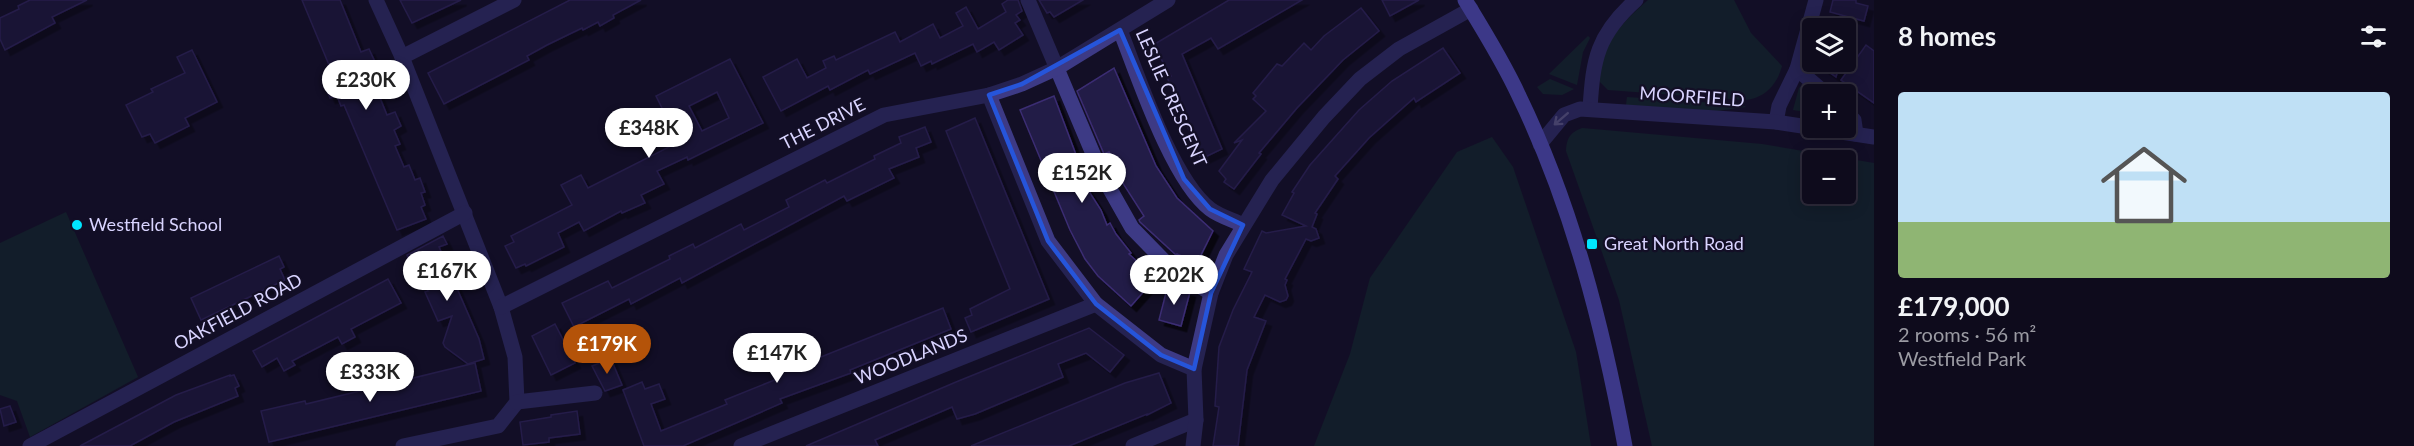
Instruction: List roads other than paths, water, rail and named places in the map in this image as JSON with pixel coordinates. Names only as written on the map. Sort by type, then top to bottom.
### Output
[{"type":"main road","points":[[1468,4],[1520,96],[1574,237],[1589,287],[1625,446]]},
{"type":"street","points":[[376,0],[402,57],[465,213],[501,307],[515,357],[517,402],[498,426],[403,446]]},
{"type":"street","points":[[402,57],[514,0]]},
{"type":"street","points":[[1028,0],[1102,175],[1132,228],[1174,271],[1211,293]]},
{"type":"street","name":"THE DRIVE","points":[[501,307],[884,115],[989,95],[1022,84],[1057,68],[1168,0]]},
{"type":"street","points":[[1590,109],[1594,67],[1600,43],[1609,28],[1636,0]]},
{"type":"street","points":[[1776,122],[1779,106],[1797,69],[1816,0]]},
{"type":"street","points":[[1193,446],[1196,420],[1194,369],[1211,293],[1226,255],[1243,225],[1272,180],[1324,117],[1360,80],[1399,49],[1468,4]]},
{"type":"street","name":"LESLIE CRESCENT","points":[[1120,30],[1158,126],[1184,179],[1210,209],[1243,225]]},
{"type":"street","points":[[1797,69],[1814,84]]},
{"type":"street","points":[[989,95],[1048,241],[1096,304],[1161,355],[1194,369]]},
{"type":"street","name":"MOORFIELD","points":[[1540,144],[1564,115],[1575,110],[1590,109],[1776,122],[1802,126]]},
{"type":"street","name":"MOORFIELD","points":[[1856,134],[1874,137]]},
{"type":"street","name":"OAKFIELD ROAD","points":[[30,446],[465,213]]},
{"type":"street","name":"WOODLANDS","points":[[741,446],[1096,304]]},
{"type":"street","points":[[517,402],[595,393]]},
{"type":"street","points":[[1133,446],[1196,420]]},
{"type":"place","name":"Westfield School","points":[[77,225]]},
{"type":"place","name":"Great North Road","points":[[1592,244]]}]
